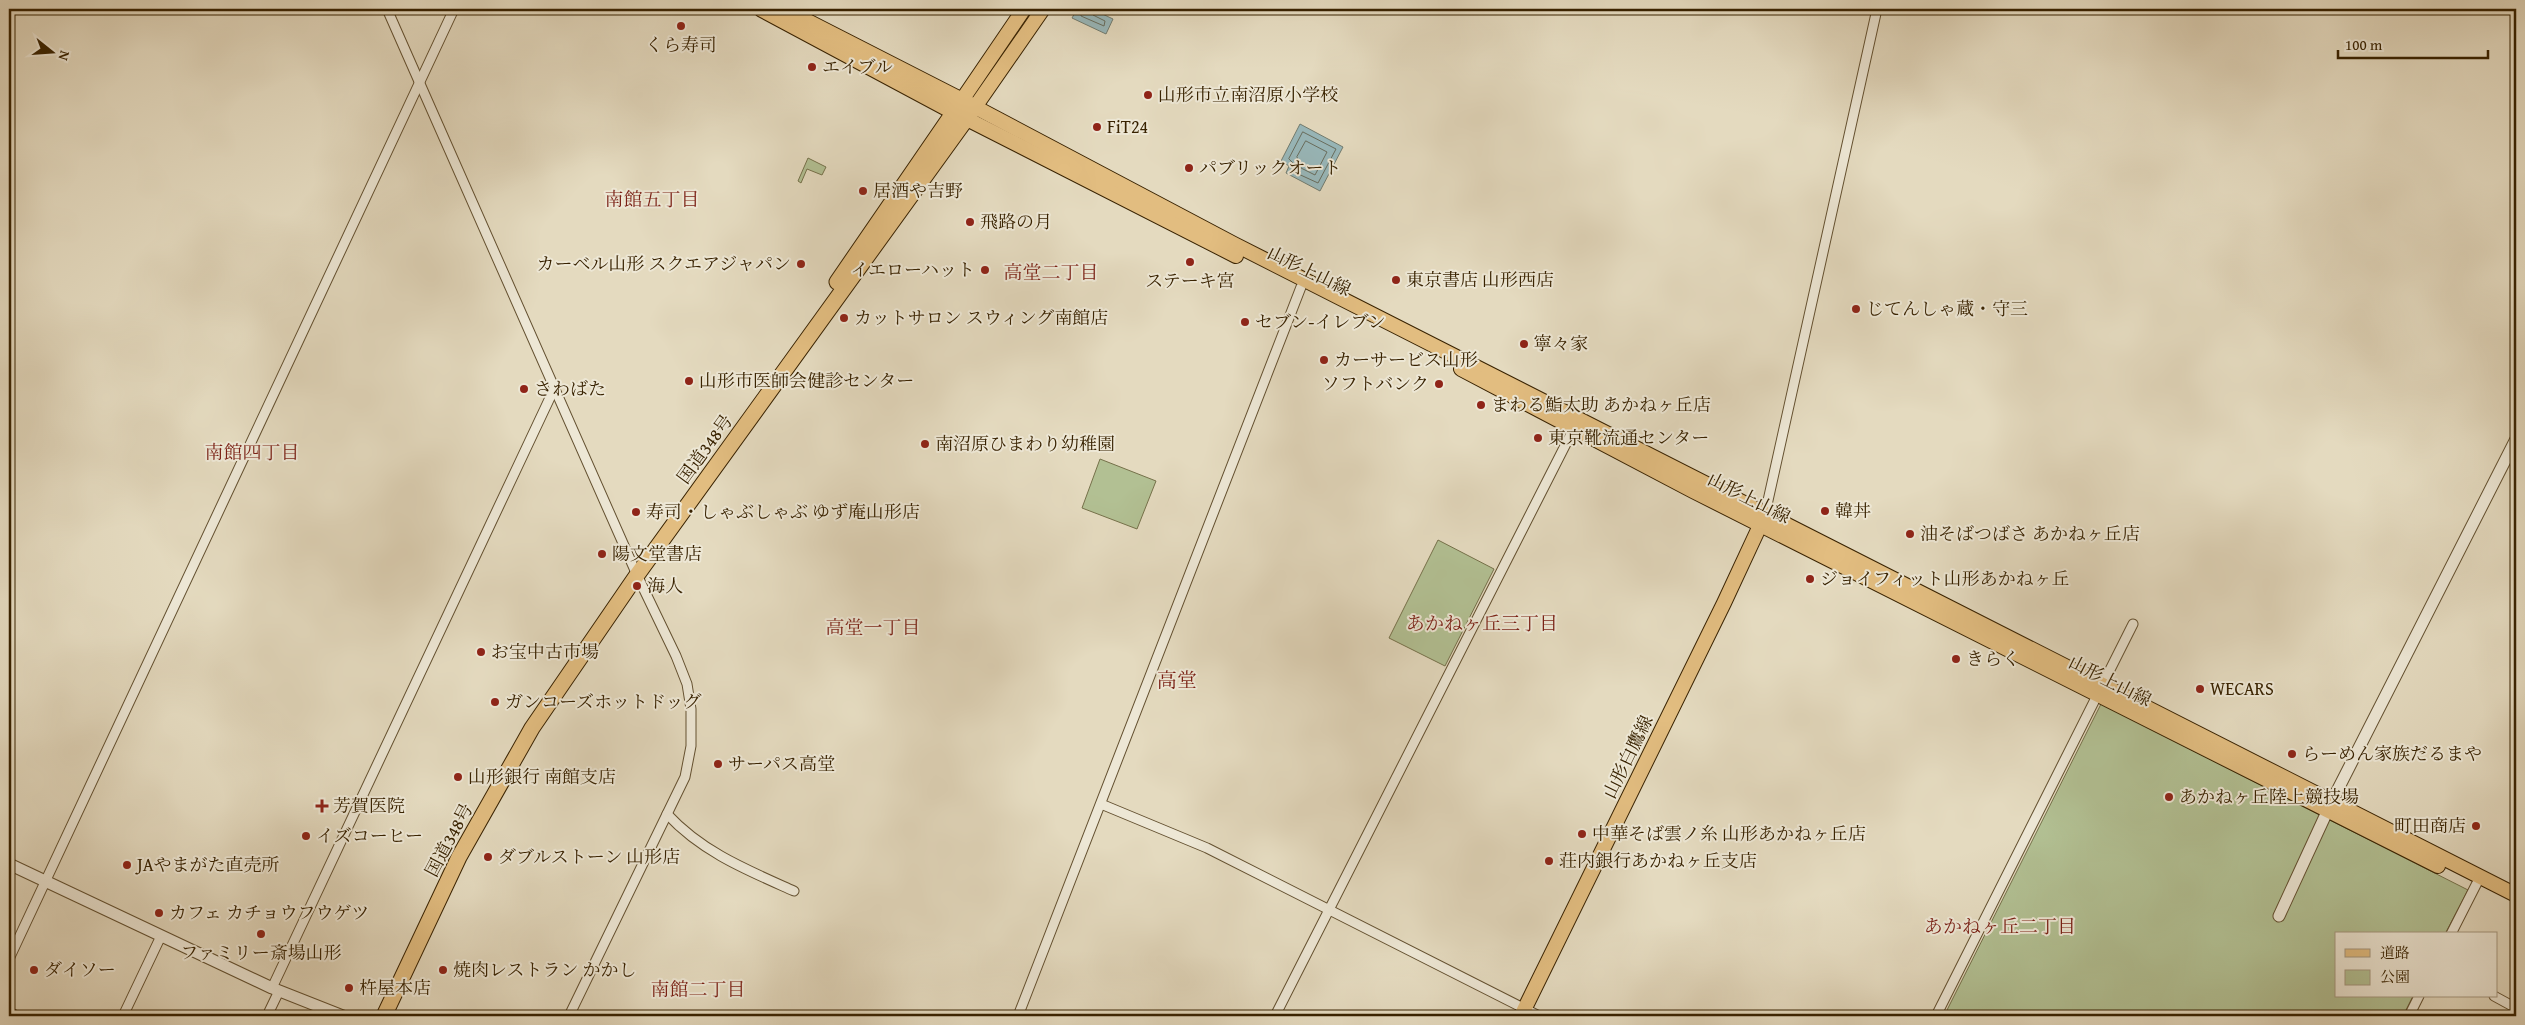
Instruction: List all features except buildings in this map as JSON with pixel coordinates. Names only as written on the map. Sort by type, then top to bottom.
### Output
[{"type":"highway","points":[[761,9],[971,113]]},
{"type":"highway","points":[[783,9],[957,106]]},
{"type":"highway","name":"国道348号","points":[[373,1016],[451,853],[520,735],[793,346],[957,106]]},
{"type":"highway","name":"国道348号","points":[[384,1016],[459,857],[527,738],[635,570],[971,113]]},
{"type":"main road","points":[[957,106],[1024,9]]},
{"type":"main road","points":[[971,113],[1042,9]]},
{"type":"main road","name":"山形上山線","points":[[971,113],[1300,288],[1574,428],[1763,520]]},
{"type":"main road","name":"山形上山線","points":[[971,113],[1199,226],[1763,520],[2478,881],[2516,906]]},
{"type":"main road","name":"山形白鷹線","points":[[1523,1013],[1763,520]]},
{"type":"main road","name":"山形上山線","points":[[2478,881],[2516,895]]},
{"type":"street","points":[[387,9],[687,684],[691,709],[691,746],[685,777],[569,1016]]},
{"type":"street","points":[[9,959],[454,9]]},
{"type":"street","points":[[1763,520],[1877,9]]},
{"type":"street","points":[[1018,1016],[1300,288]]},
{"type":"street","points":[[267,1016],[275,990],[555,387]]},
{"type":"street","points":[[1275,1016],[1574,428]]},
{"type":"street","points":[[2278,916],[2330,806],[2516,439]]},
{"type":"street","points":[[1936,1016],[2133,624]]},
{"type":"street","points":[[1101,804],[1207,848],[1329,910],[1523,1013],[1539,1016]]},
{"type":"street","points":[[667,814],[683,831],[707,849],[794,891]]},
{"type":"street","points":[[9,864],[275,990],[344,1016]]},
{"type":"street","points":[[2452,932],[2478,881]]},
{"type":"street","points":[[123,1016],[161,936]]},
{"type":"street","points":[[2409,1016],[2418,998]]},
{"type":"street","points":[[2498,998],[2516,1008]]},
{"type":"street","points":[[9,1012],[17,1016]]},
{"type":"green space","points":[[808,158],[826,167],[822,175],[807,169],[801,183],[798,181]]},
{"type":"green space","points":[[1100,459],[1156,481],[1137,529],[1082,508]]},
{"type":"green space","points":[[1438,540],[1494,569],[1445,666],[1389,638]]},
{"type":"green space","name":"あかねヶ丘陸上競技場","points":[[2101,704],[2468,890],[2446,932],[2335,932],[2335,998],[2412,998],[2403,1016],[1944,1016]]},
{"type":"water","points":[[1077,9],[1092,9],[1113,19],[1106,34],[1072,18]]},
{"type":"water","points":[[1300,124],[1343,147],[1320,191],[1286,173],[1289,166],[1281,161]]},
{"type":"place","name":"くら寿司","points":[[681,26]]},
{"type":"place","name":"エイブル","points":[[812,67]]},
{"type":"place","name":"山形市立南沼原小学校","points":[[1148,95]]},
{"type":"place","name":"FiT24","points":[[1097,127]]},
{"type":"place","name":"パブリックオート","points":[[1189,168]]},
{"type":"place","name":"居酒や吉野","points":[[863,191]]},
{"type":"place","name":"飛路の月","points":[[970,222]]},
{"type":"place","name":"ステーキ宮","points":[[1190,262]]},
{"type":"place","name":"カーベル山形 スクエアジャパン","points":[[801,264]]},
{"type":"place","name":"イエローハット","points":[[985,270]]},
{"type":"place","name":"東京書店 山形西店","points":[[1396,280]]},
{"type":"place","name":"じてんしゃ蔵・守三","points":[[1856,309]]},
{"type":"place","name":"カットサロン スウィング南館店","points":[[844,318]]},
{"type":"place","name":"セブン-イレブン","points":[[1245,322]]},
{"type":"place","name":"寧々家","points":[[1524,344]]},
{"type":"place","name":"カーサービス山形","points":[[1324,360]]},
{"type":"place","name":"山形市医師会健診センター","points":[[689,381]]},
{"type":"place","name":"ソフトバンク","points":[[1439,384]]},
{"type":"place","name":"さわばた","points":[[524,389]]},
{"type":"place","name":"まわる鮨太助 あかねヶ丘店","points":[[1481,405]]},
{"type":"place","name":"東京靴流通センター","points":[[1538,438]]},
{"type":"place","name":"南沼原ひまわり幼稚園","points":[[925,444]]},
{"type":"place","name":"韓丼","points":[[1825,511]]},
{"type":"place","name":"寿司・しゃぶしゃぶ ゆず庵山形店","points":[[636,512]]},
{"type":"place","name":"油そばつばさ あかねヶ丘店","points":[[1910,534]]},
{"type":"place","name":"陽文堂書店","points":[[602,554]]},
{"type":"place","name":"ジョイフィット山形あかねヶ丘","points":[[1810,579]]},
{"type":"place","name":"海人","points":[[637,586]]},
{"type":"place","name":"お宝中古市場","points":[[481,652]]},
{"type":"place","name":"きらく","points":[[1956,659]]},
{"type":"place","name":"WECARS","points":[[2200,689]]},
{"type":"place","name":"ガンコーズホットドッグ","points":[[495,702]]},
{"type":"place","name":"らーめん家族だるまや","points":[[2292,754]]},
{"type":"place","name":"サーパス高堂","points":[[718,764]]},
{"type":"place","name":"山形銀行 南館支店","points":[[458,777]]},
{"type":"place","name":"あかねヶ丘陸上競技場","points":[[2169,797]]},
{"type":"place","name":"芳賀医院","points":[[322,806]]},
{"type":"place","name":"町田商店","points":[[2476,826]]},
{"type":"place","name":"中華そば雲ノ糸 山形あかねヶ丘店","points":[[1582,834]]},
{"type":"place","name":"イズコーヒー","points":[[306,836]]},
{"type":"place","name":"ダブルストーン 山形店","points":[[488,857]]},
{"type":"place","name":"荘内銀行あかねヶ丘支店","points":[[1549,861]]},
{"type":"place","name":"JAやまがた直売所","points":[[127,865]]},
{"type":"place","name":"カフェ カチョウフウゲツ","points":[[159,913]]},
{"type":"place","name":"ファミリー斎場山形","points":[[261,934]]},
{"type":"place","name":"ダイソー","points":[[34,970]]},
{"type":"place","name":"焼肉レストラン かかし","points":[[443,970]]},
{"type":"place","name":"杵屋本店","points":[[349,988]]},
{"type":"district","name":"南館五丁目","points":[[652,199]]},
{"type":"district","name":"高堂二丁目","points":[[1051,272]]},
{"type":"district","name":"南館四丁目","points":[[252,452]]},
{"type":"district","name":"あかねヶ丘三丁目","points":[[1482,623]]},
{"type":"district","name":"高堂一丁目","points":[[873,627]]},
{"type":"district","name":"高堂","points":[[1177,680]]},
{"type":"district","name":"あかねヶ丘二丁目","points":[[2000,926]]},
{"type":"district","name":"南館二丁目","points":[[698,989]]}]
